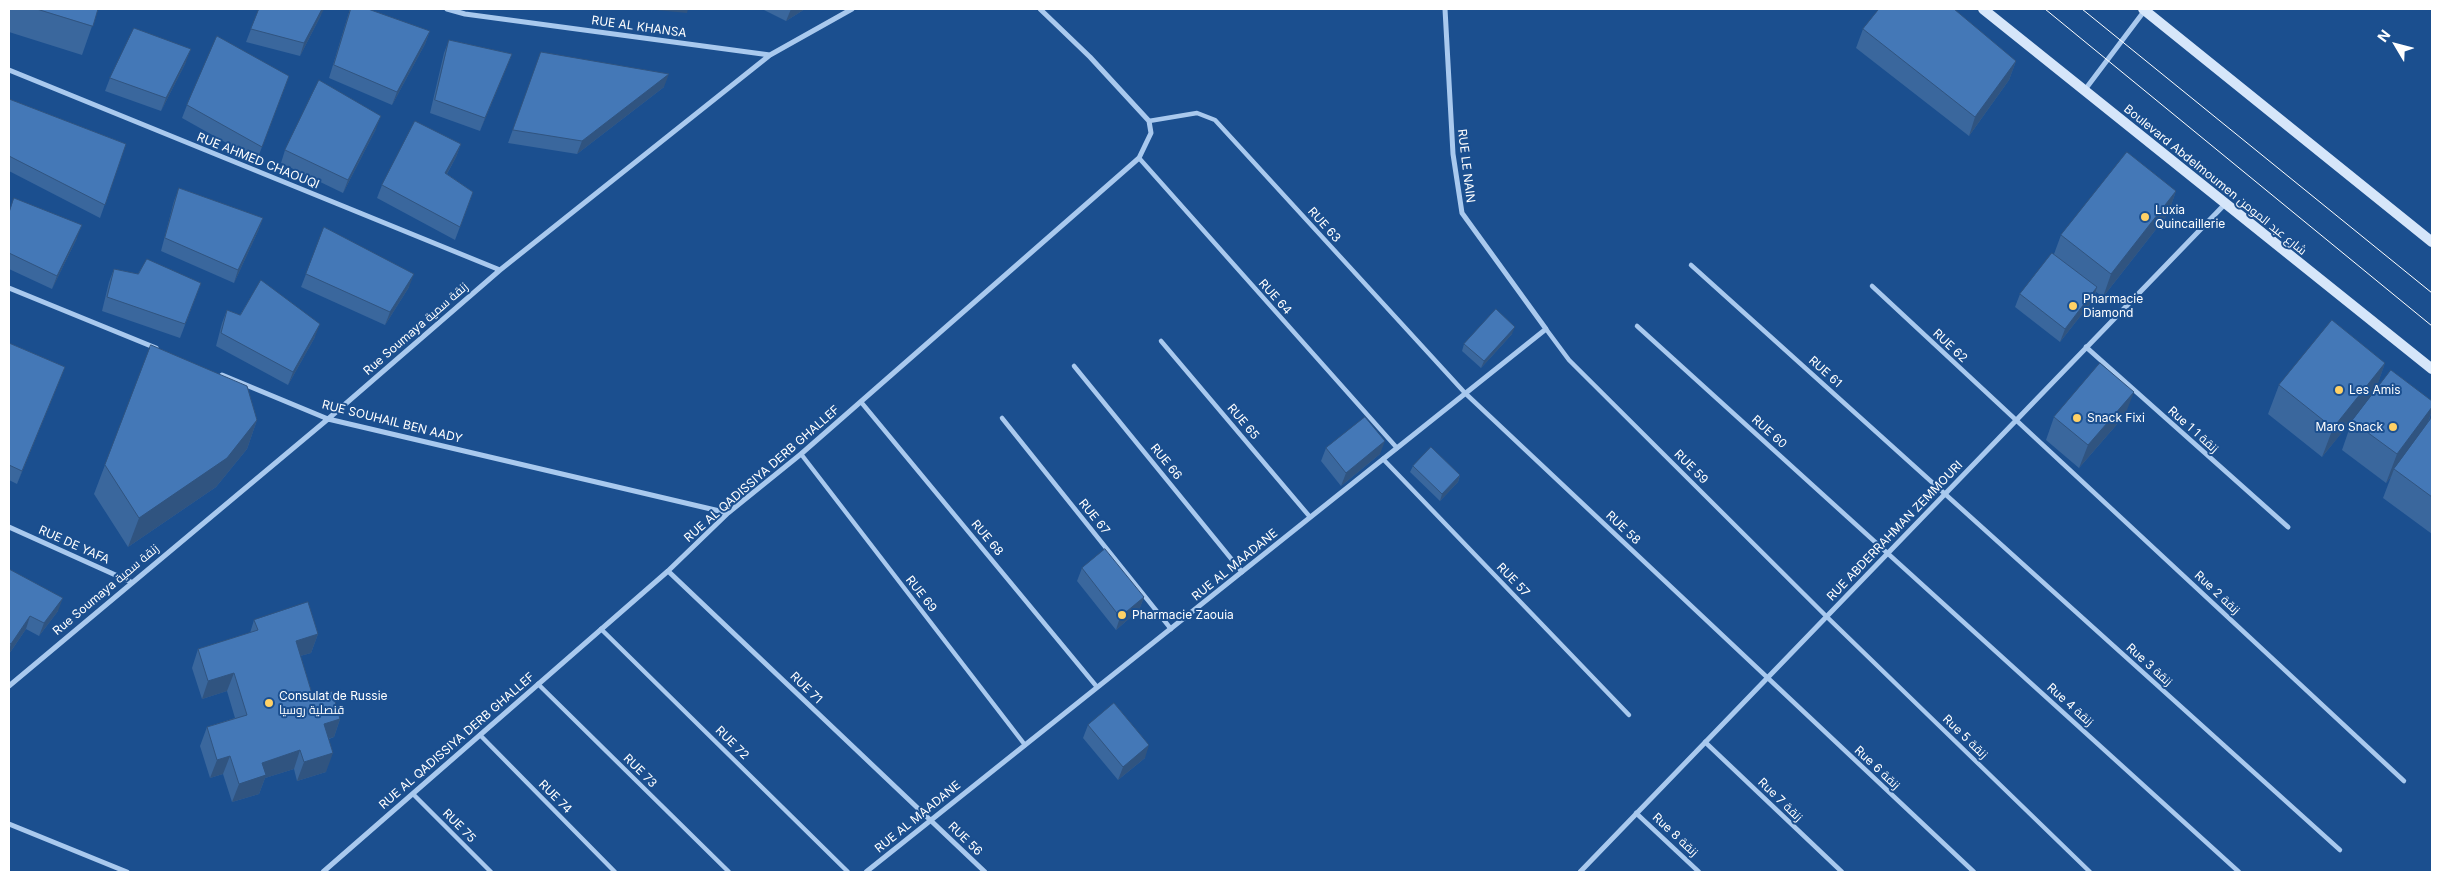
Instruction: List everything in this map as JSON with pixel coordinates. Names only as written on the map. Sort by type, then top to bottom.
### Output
[{"type":"main road","name":"Boulevard Abdelmoumen شارع عبد المومن","points":[[1983,9],[2084,92],[2432,369]]},
{"type":"main road","points":[[2145,9],[2432,242]]},
{"type":"street","name":"RUE AL KHANSA","points":[[447,9],[465,14],[770,55]]},
{"type":"street","name":"Rue Soumaya زنقة سمية","points":[[9,686],[328,419],[500,270],[770,55],[852,9]]},
{"type":"street","points":[[1040,9],[1090,57],[1149,121]]},
{"type":"street","name":"RUE LE NAIN","points":[[1445,9],[1452,154],[1462,213],[1546,329]]},
{"type":"street","points":[[2084,92],[2145,9]]},
{"type":"street","name":"RUE AHMED CHAOUQI","points":[[9,70],[500,270]]},
{"type":"street","name":"RUE 63","points":[[1149,121],[1197,113],[1215,120],[1465,393]]},
{"type":"street","name":"RUE AL QADISSIYA DERB GHALLEF","points":[[323,872],[668,570],[728,513],[801,454],[1138,158],[1151,133],[1149,121]]},
{"type":"street","name":"RUE 64","points":[[1138,158],[1397,448]]},
{"type":"street","name":"RUE ABDERRAHMAN ZEMMOURI","points":[[1580,872],[2225,204]]},
{"type":"street","name":"RUE 61","points":[[1691,265],[1945,494]]},
{"type":"street","name":"RUE 62","points":[[1872,286],[2015,420]]},
{"type":"street","points":[[9,288],[164,352]]},
{"type":"street","name":"RUE 60","points":[[1637,326],[1887,553]]},
{"type":"street","name":"RUE AL MAADANE","points":[[866,872],[1546,329]]},
{"type":"street","name":"RUE 59","points":[[1546,329],[1569,360],[1826,616]]},
{"type":"street","name":"RUE 65","points":[[1161,341],[1310,517]]},
{"type":"street","name":"Rue 1 زنقة 1","points":[[2086,347],[2288,527]]},
{"type":"street","name":"RUE 66","points":[[1074,366],[1242,572]]},
{"type":"street","name":"RUE SOUHAIL BEN AADY","points":[[219,374],[328,419],[728,513]]},
{"type":"street","name":"RUE 58","points":[[1465,393],[1767,678]]},
{"type":"street","name":"RUE 68","points":[[861,402],[1098,687]]},
{"type":"street","name":"RUE 67","points":[[1002,418],[1170,629]]},
{"type":"street","name":"Rue 2 زنقة","points":[[2015,420],[2404,781]]},
{"type":"street","name":"RUE 69","points":[[801,454],[1025,745]]},
{"type":"street","name":"RUE 57","points":[[1383,459],[1629,715]]},
{"type":"street","name":"Rue 3 زنقة","points":[[1945,494],[2340,850]]},
{"type":"street","name":"RUE DE YAFA","points":[[9,527],[131,582]]},
{"type":"street","name":"Rue 4 زنقة","points":[[1887,553],[2239,872]]},
{"type":"street","name":"RUE 71","points":[[668,570],[930,820]]},
{"type":"street","name":"Rue 5 زنقة","points":[[1826,616],[2090,872]]},
{"type":"street","name":"RUE 72","points":[[601,629],[848,872]]},
{"type":"street","name":"Rue 6 زنقة","points":[[1767,678],[1974,872]]},
{"type":"street","name":"RUE 73","points":[[538,684],[729,872]]},
{"type":"street","name":"RUE 74","points":[[480,735],[615,872]]},
{"type":"street","name":"Rue 7 زنقة","points":[[1705,742],[1842,872]]},
{"type":"street","name":"RUE 75","points":[[413,794],[491,872]]},
{"type":"street","name":"Rue 8 زنقة","points":[[1636,813],[1699,872]]},
{"type":"street","name":"RUE 56","points":[[930,820],[985,872]]},
{"type":"street","points":[[9,824],[127,872]]},
{"type":"building","points":[[37,9],[98,9],[93,26]]},
{"type":"building","points":[[259,9],[322,9],[304,43],[251,29]]},
{"type":"building","points":[[351,9],[368,9],[430,31],[397,92],[334,65]]},
{"type":"building","points":[[1879,9],[1954,9],[2016,61],[1975,117],[1863,29]]},
{"type":"building","points":[[134,28],[191,49],[166,98],[110,78]]},
{"type":"building","points":[[217,36],[289,76],[262,147],[187,105]]},
{"type":"building","points":[[449,40],[512,54],[485,118],[435,100]]},
{"type":"building","points":[[541,52],[669,74],[582,141],[513,130]]},
{"type":"building","points":[[319,80],[381,116],[348,180],[285,150]]},
{"type":"building","points":[[9,99],[126,144],[105,205],[9,156]]},
{"type":"building","points":[[415,121],[461,144],[445,173],[473,192],[460,227],[382,185]]},
{"type":"building","points":[[2127,152],[2176,191],[2111,274],[2061,235]]},
{"type":"building","points":[[179,188],[263,218],[238,270],[165,238]]},
{"type":"building","points":[[14,198],[82,225],[57,276],[9,253],[9,213]]},
{"type":"building","points":[[324,227],[414,274],[390,312],[306,274]]},
{"type":"building","points":[[2052,253],[2097,287],[2065,329],[2020,294]]},
{"type":"building","points":[[147,259],[201,283],[185,324],[107,297],[114,269],[138,274]]},
{"type":"building","points":[[261,280],[320,324],[293,372],[221,333],[227,310],[240,315]]},
{"type":"building","points":[[1496,309],[1515,327],[1484,361],[1464,344]]},
{"type":"building","points":[[2332,320],[2385,363],[2333,428],[2279,385]]},
{"type":"building","points":[[9,343],[65,367],[22,471],[9,465]]},
{"type":"building","points":[[151,345],[247,386],[257,420],[227,458],[139,518],[105,465]]},
{"type":"building","points":[[2100,363],[2134,392],[2088,445],[2054,417]]},
{"type":"building","points":[[2391,370],[2432,401],[2432,407],[2397,454],[2352,421]]},
{"type":"building","points":[[1365,417],[1385,441],[1346,473],[1326,448]]},
{"type":"building","points":[[2432,417],[2432,497],[2394,469]]},
{"type":"building","points":[[1431,447],[1460,475],[1442,494],[1413,466]]},
{"type":"building","points":[[1105,549],[1144,597],[1120,617],[1082,568]]},
{"type":"building","points":[[9,569],[63,598],[44,623],[30,616],[11,644],[9,643]]},
{"type":"building","points":[[308,602],[318,634],[296,641],[313,697],[332,691],[340,719],[324,724],[333,753],[304,762],[300,750],[262,763],[266,775],[239,784],[230,756],[217,760],[207,727],[247,715],[234,673],[208,681],[198,649],[258,630],[254,620]]},
{"type":"building","points":[[1114,703],[1149,745],[1123,767],[1088,725]]},
{"type":"tram line","points":[[2045,9],[2432,326]]},
{"type":"tram line","points":[[2082,9],[2432,293]]},
{"type":"place","name":"Luxia Quincaillerie","points":[[2145,217]]},
{"type":"place","name":"Pharmacie Diamond","points":[[2073,306]]},
{"type":"place","name":"Les Amis","points":[[2339,390]]},
{"type":"place","name":"Snack Fixi","points":[[2077,418]]},
{"type":"place","name":"Maro Snack","points":[[2393,427]]},
{"type":"place","name":"Pharmacie Zaouia","points":[[1122,615]]},
{"type":"place","name":"Consulat de Russie قنصلية روسيا","points":[[269,703]]}]
